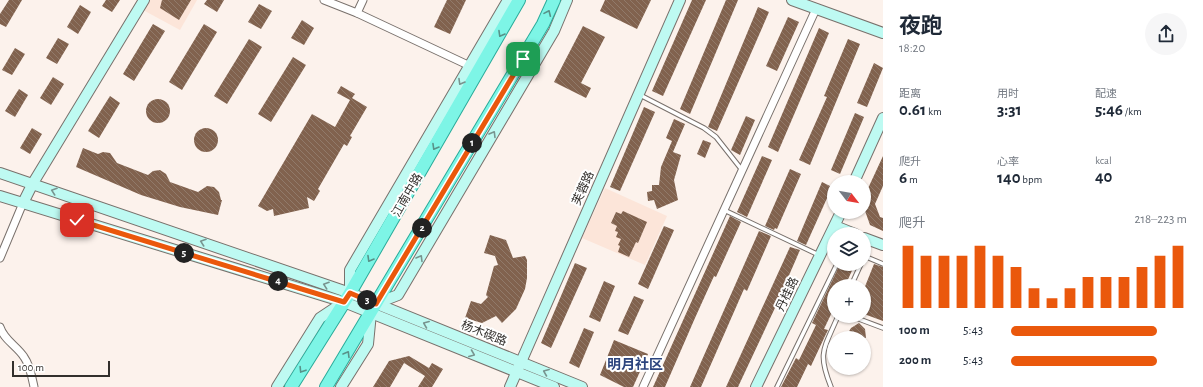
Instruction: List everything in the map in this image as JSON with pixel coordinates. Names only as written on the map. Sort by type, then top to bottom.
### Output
[{"type":"main road","points":[[24,203],[33,183],[144,0]]},
{"type":"main road","points":[[277,387],[320,318],[347,298],[350,270],[508,0]]},
{"type":"main road","name":"江南中路","points":[[291,387],[347,298],[519,0]]},
{"type":"main road","points":[[326,387],[543,24],[554,0]]},
{"type":"main road","points":[[373,309],[398,295],[554,31],[567,0]]},
{"type":"main road","name":"芙蓉路","points":[[510,387],[680,0]]},
{"type":"main road","points":[[792,0],[883,34]]},
{"type":"main road","points":[[857,175],[883,118]]},
{"type":"main road","points":[[0,173],[33,183],[347,298],[373,309]]},
{"type":"main road","points":[[0,196],[347,298]]},
{"type":"main road","name":"丹桂路","points":[[756,387],[838,219]]},
{"type":"main road","points":[[871,241],[883,245]]},
{"type":"main road","points":[[341,387],[368,344],[373,309]]},
{"type":"main road","name":"杨木碶路","points":[[373,309],[521,362],[582,387]]},
{"type":"main road","name":"杨木碶路","points":[[373,309],[516,372],[554,387]]},
{"type":"street","points":[[324,0],[357,13],[470,66]]},
{"type":"street","points":[[357,13],[363,0]]},
{"type":"street","points":[[643,387],[816,9]]},
{"type":"street","points":[[0,258],[24,203]]},
{"type":"street","points":[[0,327],[10,342],[24,357],[30,369],[34,387]]},
{"type":"lane","points":[[639,94],[704,128],[716,137],[742,170]]},
{"type":"lane","points":[[724,210],[820,255]]},
{"type":"lane","points":[[871,260],[883,264]]},
{"type":"lane","points":[[777,387],[834,271]]},
{"type":"lane","points":[[831,387],[822,363],[823,351],[835,323]]},
{"type":"lane","points":[[870,323],[883,328]]},
{"type":"shaded area","points":[[149,0],[197,0],[180,30],[143,10]]},
{"type":"shaded area","points":[[605,188],[667,216],[645,265],[582,238]]},
{"type":"building","points":[[9,0],[22,0],[6,27],[0,24],[0,14]]},
{"type":"building","points":[[106,0],[120,0],[112,12],[102,6]]},
{"type":"building","points":[[162,0],[191,0],[179,20],[160,8]]},
{"type":"building","points":[[207,0],[224,0],[217,12],[204,4]]},
{"type":"building","points":[[447,0],[466,0],[450,34],[434,27]]},
{"type":"building","points":[[605,0],[651,0],[637,29],[600,11]]},
{"type":"building","points":[[692,0],[706,0],[663,96],[652,91]]},
{"type":"building","points":[[726,0],[738,0],[690,114],[680,109]]},
{"type":"building","points":[[259,4],[272,11],[261,29],[248,22]]},
{"type":"building","points":[[80,5],[91,12],[78,34],[67,27]]},
{"type":"building","points":[[758,7],[769,12],[717,131],[708,127]]},
{"type":"building","points":[[788,17],[799,22],[777,71],[766,66]]},
{"type":"building","points":[[302,20],[314,28],[304,45],[291,38]]},
{"type":"building","points":[[153,24],[165,31],[134,81],[123,74]]},
{"type":"building","points":[[204,24],[217,32],[182,90],[169,82]]},
{"type":"building","points":[[583,26],[605,37],[581,83],[591,88],[586,98],[554,82]]},
{"type":"building","points":[[819,28],[829,33],[778,152],[768,147]]},
{"type":"building","points":[[58,38],[69,44],[57,64],[46,58]]},
{"type":"building","points":[[249,39],[262,47],[227,104],[214,96]]},
{"type":"building","points":[[848,39],[860,44],[810,165],[799,160],[827,97],[824,96]]},
{"type":"building","points":[[15,48],[25,54],[12,75],[2,70]]},
{"type":"building","points":[[293,57],[306,65],[271,122],[258,114]]},
{"type":"building","points":[[874,63],[883,68],[867,107],[857,103]]},
{"type":"building","points":[[53,77],[64,84],[51,105],[40,98]]},
{"type":"building","points":[[341,86],[355,94],[352,98],[367,107],[350,136],[352,137],[347,146],[344,144],[318,189],[320,191],[314,201],[307,197],[309,208],[274,216],[273,209],[267,211],[258,206],[312,114],[335,127],[350,100],[337,93]]},
{"type":"building","points":[[19,89],[28,95],[15,117],[5,111]]},
{"type":"building","points":[[110,96],[120,103],[99,138],[88,131]]},
{"type":"building","points":[[153,99],[163,99],[170,106],[170,116],[163,123],[153,123],[146,116],[146,106]]},
{"type":"building","points":[[644,107],[655,112],[620,191],[610,187]]},
{"type":"building","points":[[855,113],[864,117],[840,174],[831,170]]},
{"type":"building","points":[[746,116],[755,120],[740,155],[731,150]]},
{"type":"building","points":[[674,119],[685,124],[673,152],[681,155],[674,180],[678,200],[657,209],[654,200],[648,201],[647,192],[652,191],[652,185],[659,185],[661,167],[672,141],[666,138]]},
{"type":"building","points":[[32,128],[42,134],[30,154],[20,148]]},
{"type":"building","points":[[201,128],[211,128],[218,135],[218,145],[211,152],[201,152],[194,145],[194,135]]},
{"type":"building","points":[[703,140],[711,143],[705,158],[697,154]]},
{"type":"building","points":[[83,148],[98,154],[103,152],[110,153],[117,163],[148,175],[153,171],[160,170],[166,174],[170,182],[198,192],[207,186],[214,187],[219,192],[222,200],[218,215],[180,207],[141,195],[76,167]]},
{"type":"building","points":[[762,156],[772,160],[747,217],[737,212]]},
{"type":"building","points":[[883,156],[883,186],[875,204],[880,217],[883,218],[883,231],[870,225],[868,219],[871,219],[871,182]]},
{"type":"building","points":[[790,169],[801,174],[777,229],[775,228],[774,230],[765,226]]},
{"type":"building","points":[[822,182],[827,184],[827,198],[806,245],[797,241]]},
{"type":"building","points":[[623,211],[647,222],[638,243],[636,242],[629,257],[618,252],[620,246],[618,245],[621,239],[616,237],[618,232],[615,231],[617,226],[611,223],[616,212],[621,214]]},
{"type":"building","points":[[730,216],[741,222],[716,277],[714,276],[665,387],[653,387]]},
{"type":"building","points":[[664,226],[674,230],[648,289],[638,284]]},
{"type":"building","points":[[759,231],[771,236],[747,291],[744,289],[701,387],[690,387]]},
{"type":"building","points":[[490,235],[506,240],[513,258],[525,256],[527,260],[527,278],[525,289],[516,309],[502,323],[496,316],[482,323],[465,318],[471,301],[481,304],[488,297],[486,295],[494,266],[498,265],[495,256],[484,253]]},
{"type":"building","points":[[790,247],[800,250],[774,310],[738,387],[726,387]]},
{"type":"building","points":[[575,263],[587,268],[551,348],[541,343]]},
{"type":"building","points":[[874,264],[883,267],[883,321],[871,317],[871,279],[868,279]]},
{"type":"building","points":[[837,271],[852,271],[848,279],[833,279]]},
{"type":"building","points":[[604,281],[615,286],[600,322],[589,317]]},
{"type":"building","points":[[827,291],[827,323],[824,329],[828,330],[811,366],[808,364],[797,387],[781,387],[796,358],[799,360],[816,325],[812,323]]},
{"type":"building","points":[[634,296],[644,300],[628,335],[618,331]]},
{"type":"building","points":[[859,323],[865,331],[849,331]]},
{"type":"building","points":[[584,328],[594,332],[579,368],[569,363]]},
{"type":"building","points":[[614,340],[648,354],[633,387],[624,387],[600,375]]},
{"type":"building","points":[[409,356],[429,368],[432,363],[443,369],[432,387],[418,387],[425,376],[404,363],[390,387],[373,387],[389,361]]},
{"type":"district","name":"明月社区","points":[[635,364]]},
{"type":"route","points":[[77,220],[344,302],[350,293],[376,304],[523,59]]}]
